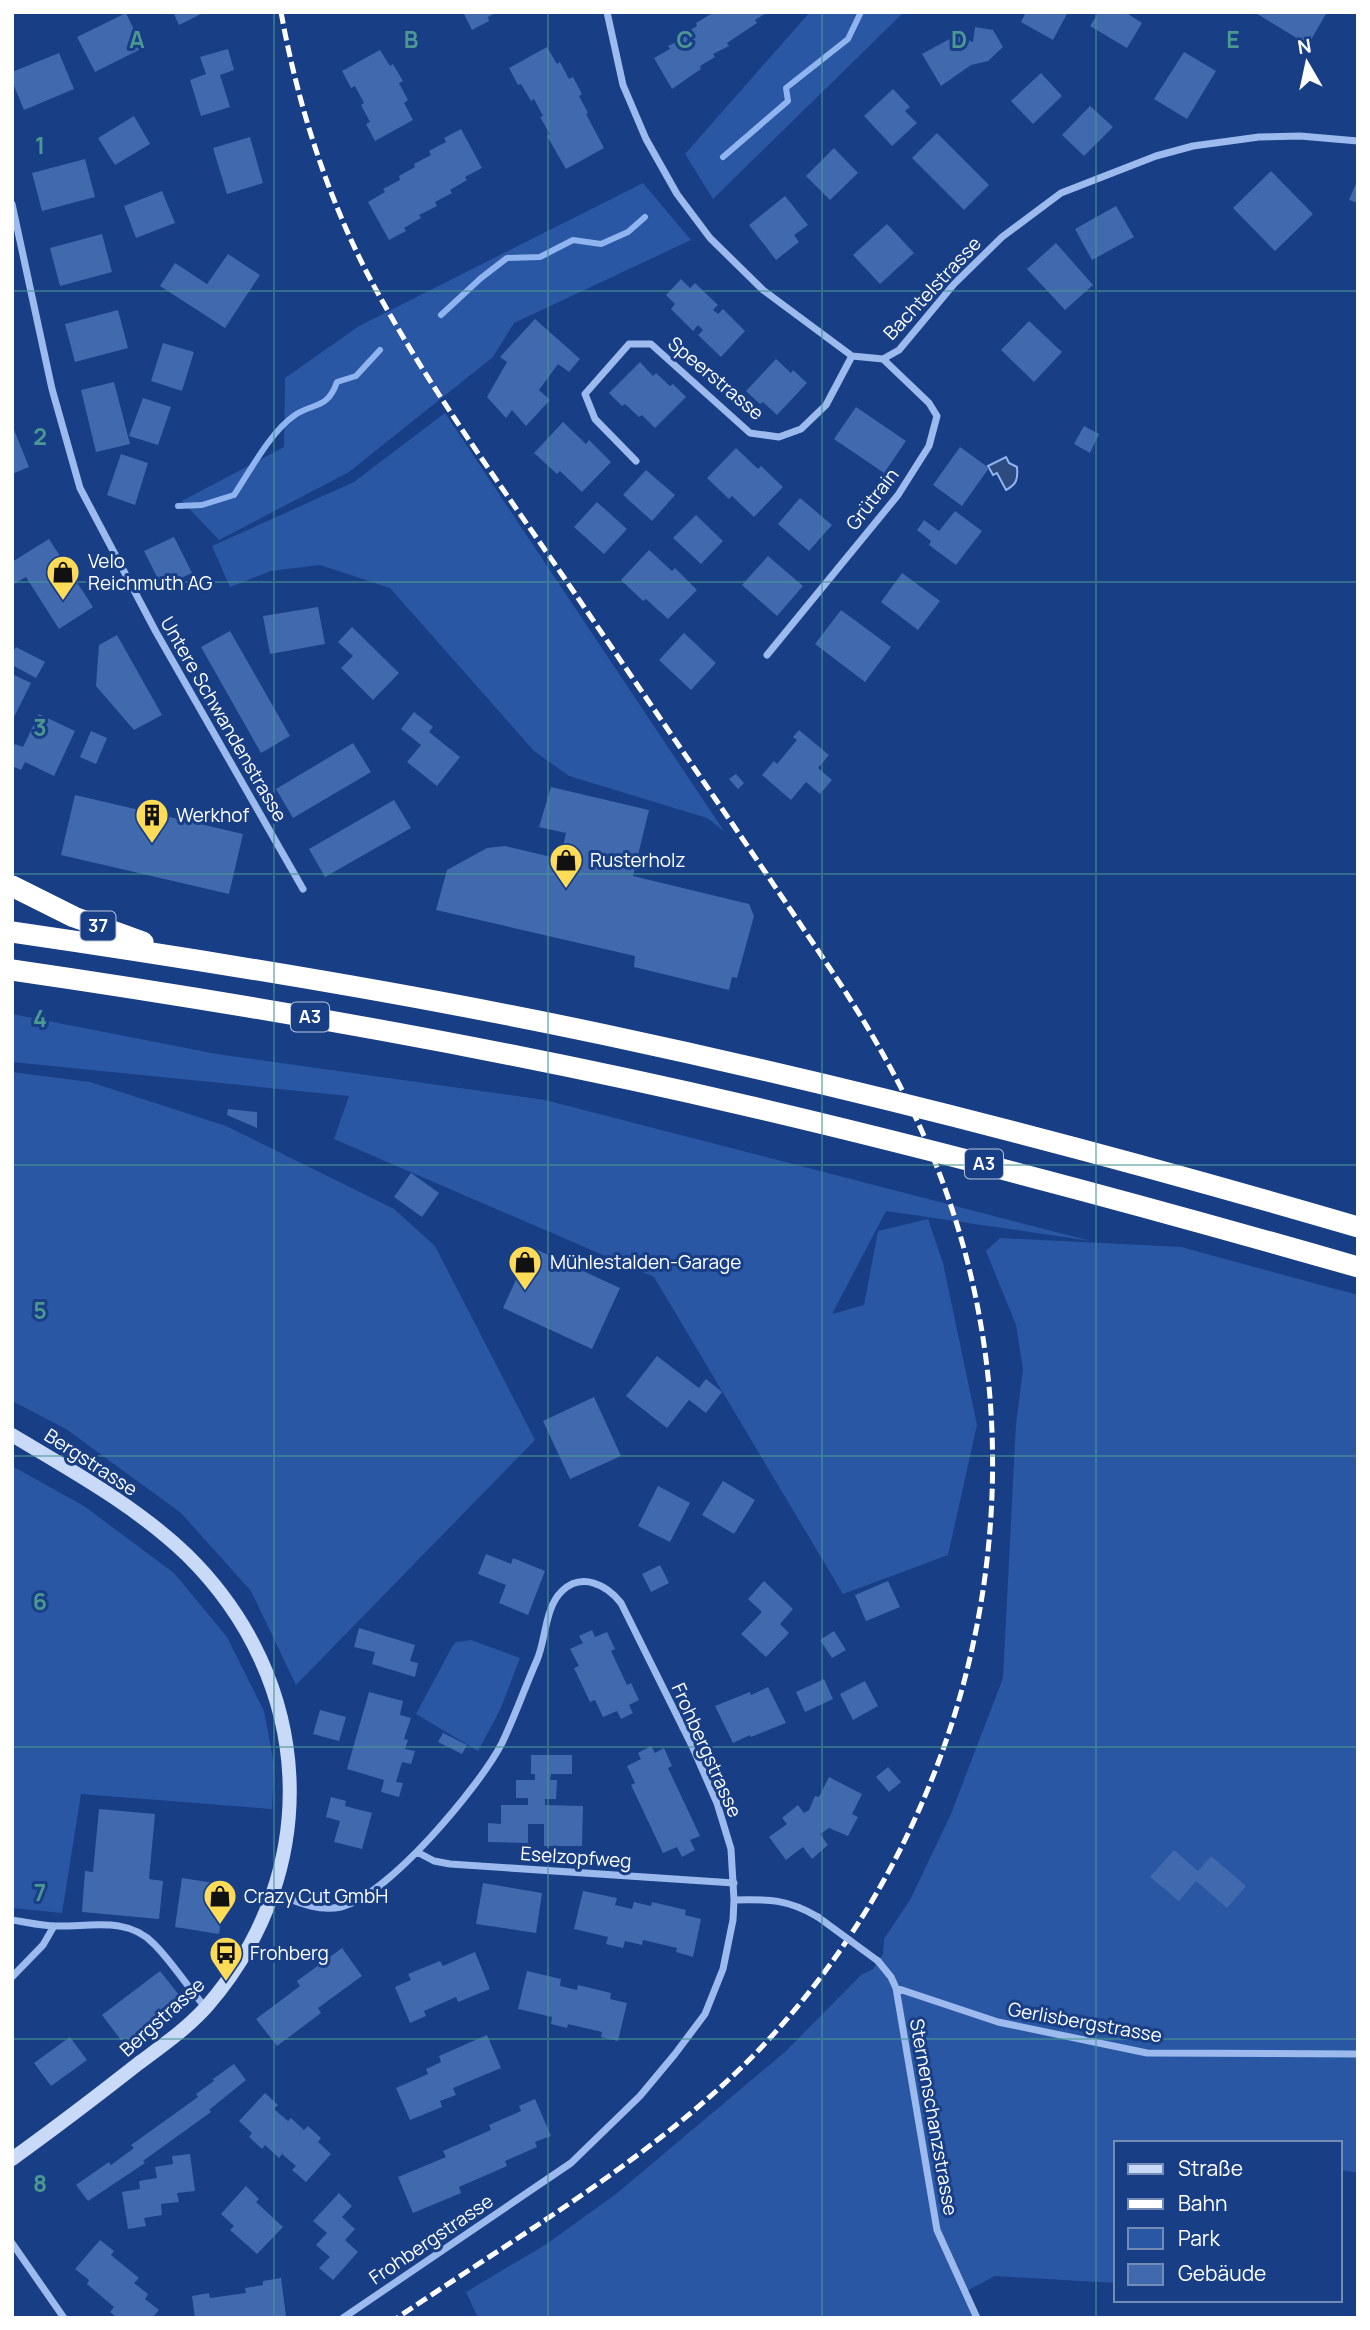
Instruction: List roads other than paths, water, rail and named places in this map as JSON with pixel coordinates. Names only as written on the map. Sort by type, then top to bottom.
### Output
[{"type":"highway","name":"37","points":[[12,886],[74,918],[188,958]]},
{"type":"highway","name":"A3","points":[[12,932],[325,981],[605,1035],[848,1090],[1011,1131],[1358,1227]]},
{"type":"highway","name":"A3","points":[[12,970],[349,1024],[732,1102],[1070,1186],[1358,1267]]},
{"type":"main road","name":"Bergstrasse","points":[[12,1435],[79,1475],[166,1537],[188,1557],[224,1600],[252,1642],[269,1680],[286,1736],[289,1766],[284,1859],[274,1893],[255,1938],[226,1983],[206,2008],[149,2056],[12,2159]]},
{"type":"street","points":[[607,12],[623,85],[646,139],[677,194],[710,238],[763,290],[852,356],[883,359]]},
{"type":"street","name":"Bachtelstrasse","points":[[883,359],[899,350],[954,284],[1002,237],[1061,193],[1156,156],[1194,146],[1300,136],[1358,141]]},
{"type":"street","name":"Untere Schwandenstrasse","points":[[12,204],[52,389],[80,488],[156,632],[303,888]]},
{"type":"street","name":"Speerstrasse","points":[[636,461],[595,419],[585,394],[629,344],[651,344],[750,433],[779,437],[801,429],[826,405],[852,356]]},
{"type":"street","name":"Grütrain","points":[[766,655],[898,495],[929,446],[937,416],[929,403],[883,359]]},
{"type":"street","name":"Frohbergstrasse","points":[[274,1893],[311,1906],[341,1907],[364,1897],[417,1852],[475,1783],[501,1744],[542,1649],[556,1599],[563,1590],[586,1581],[598,1583],[608,1589],[621,1603],[693,1748],[717,1803],[732,1849],[733,1920],[723,1969],[705,2014],[640,2096],[570,2163],[343,2318]]},
{"type":"street","name":"Eselzopfweg","points":[[417,1852],[435,1861],[450,1864],[734,1884]]},
{"type":"street","name":"Sternenschanzstrasse","points":[[734,1900],[775,1899],[800,1907],[878,1961],[891,1977],[896,1987],[937,2230],[977,2318]]},
{"type":"street","points":[[12,1920],[54,1926],[100,1924],[132,1928],[153,1942],[188,1989],[206,2008]]},
{"type":"street","points":[[12,1977],[43,1945],[54,1926]]},
{"type":"street","name":"Gerlisbergstrasse","points":[[896,1987],[998,2022],[1147,2053],[1358,2054]]},
{"type":"street","points":[[12,2243],[64,2318]]},
{"type":"waterway","points":[[723,157],[788,101],[786,88],[848,39],[861,12]]},
{"type":"waterway","points":[[441,315],[507,258],[540,257],[573,240],[601,244],[628,232],[645,217]]},
{"type":"waterway","points":[[178,506],[202,505],[234,495],[262,452],[286,422],[325,401],[337,382],[356,376],[380,350]]},
{"type":"railway","points":[[281,12],[295,79],[325,177],[351,240],[388,311],[460,426],[841,985],[904,1094],[930,1150],[952,1209],[980,1320],[992,1434],[988,1547],[970,1659],[936,1768],[889,1871],[828,1968],[754,2055],[715,2093],[672,2128],[582,2195],[397,2318]]},
{"type":"place","name":"Velo Reichmuth AG","points":[[63,602]]},
{"type":"place","name":"Werkhof","points":[[152,845]]},
{"type":"place","name":"Rusterholz","points":[[566,890]]},
{"type":"place","name":"Mühlestalden-Garage","points":[[525,1292]]},
{"type":"place","name":"Crazy Cut GmbH","points":[[220,1926]]},
{"type":"place","name":"Frohberg","points":[[226,1983]]}]
